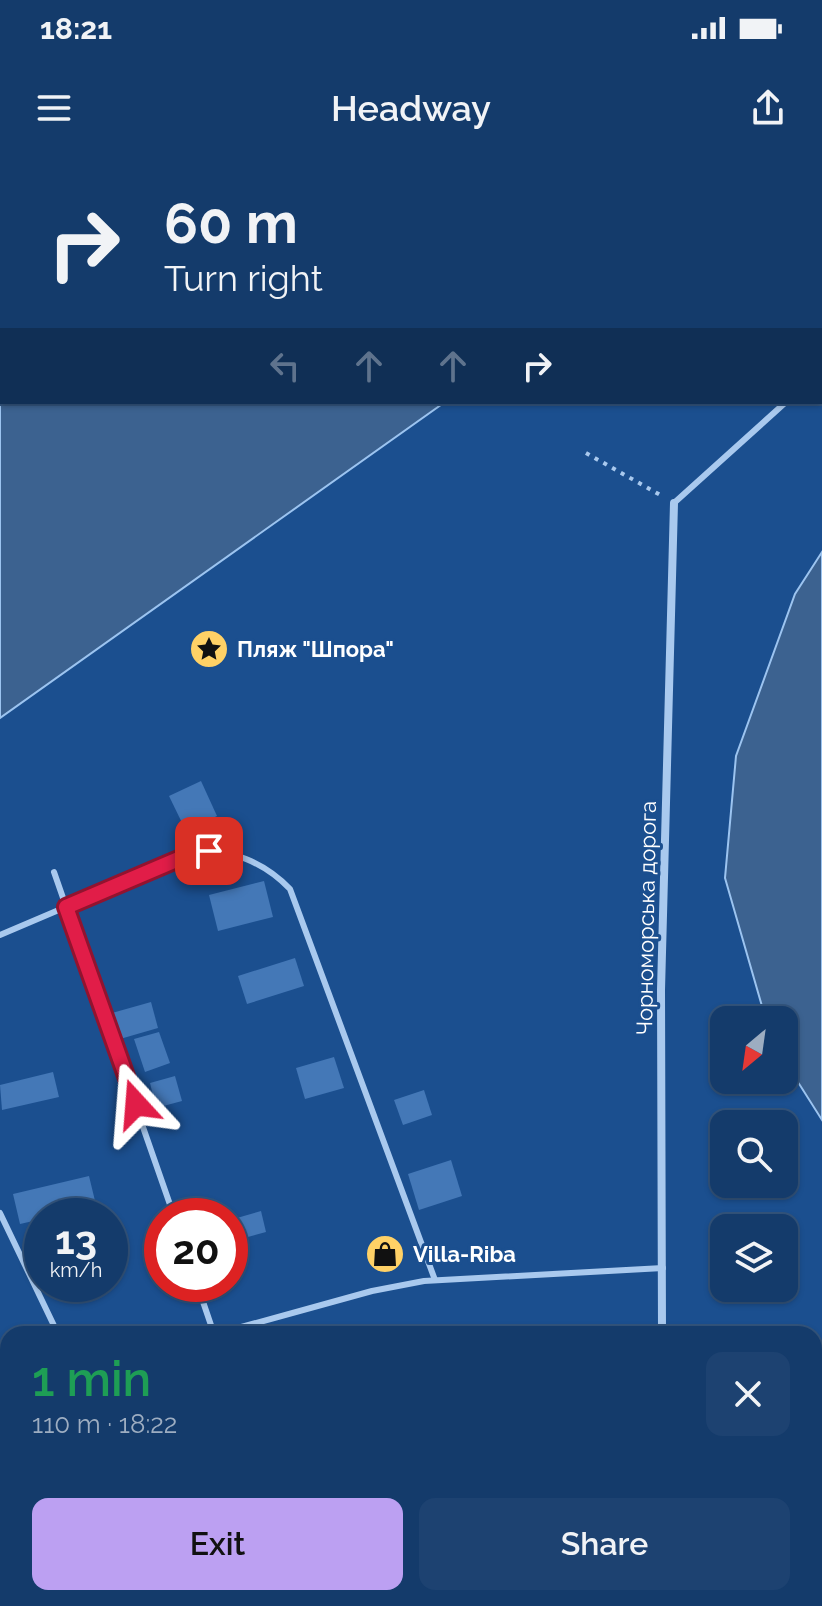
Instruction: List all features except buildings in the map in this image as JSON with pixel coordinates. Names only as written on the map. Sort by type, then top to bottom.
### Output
[{"type":"street","name":"Чорноморська дорога","points":[[662,1326],[661,990],[674,503]]},
{"type":"lane","points":[[674,503],[784,404]]},
{"type":"lane","points":[[0,935],[195,852],[238,856],[261,864],[276,874],[290,889],[435,1280]]},
{"type":"lane","points":[[54,872],[168,1198]]},
{"type":"lane","points":[[0,1213],[54,1326]]},
{"type":"lane","points":[[244,1326],[372,1291],[435,1280],[663,1268]]},
{"type":"lane","points":[[203,1302],[212,1326]]},
{"type":"path","points":[[586,453],[674,503]]},
{"type":"water","points":[[0,404],[442,404],[0,718]]},
{"type":"water","points":[[822,552],[822,1120],[798,1082],[798,1006],[762,1006],[725,878],[736,756],[795,594]]},
{"type":"place","name":"Пляж \"Шпора\"","points":[[209,649]]},
{"type":"place","name":"Villa-Riba","points":[[385,1254]]},
{"type":"route","points":[[136,1104],[66,907],[195,852],[209,851]]}]
